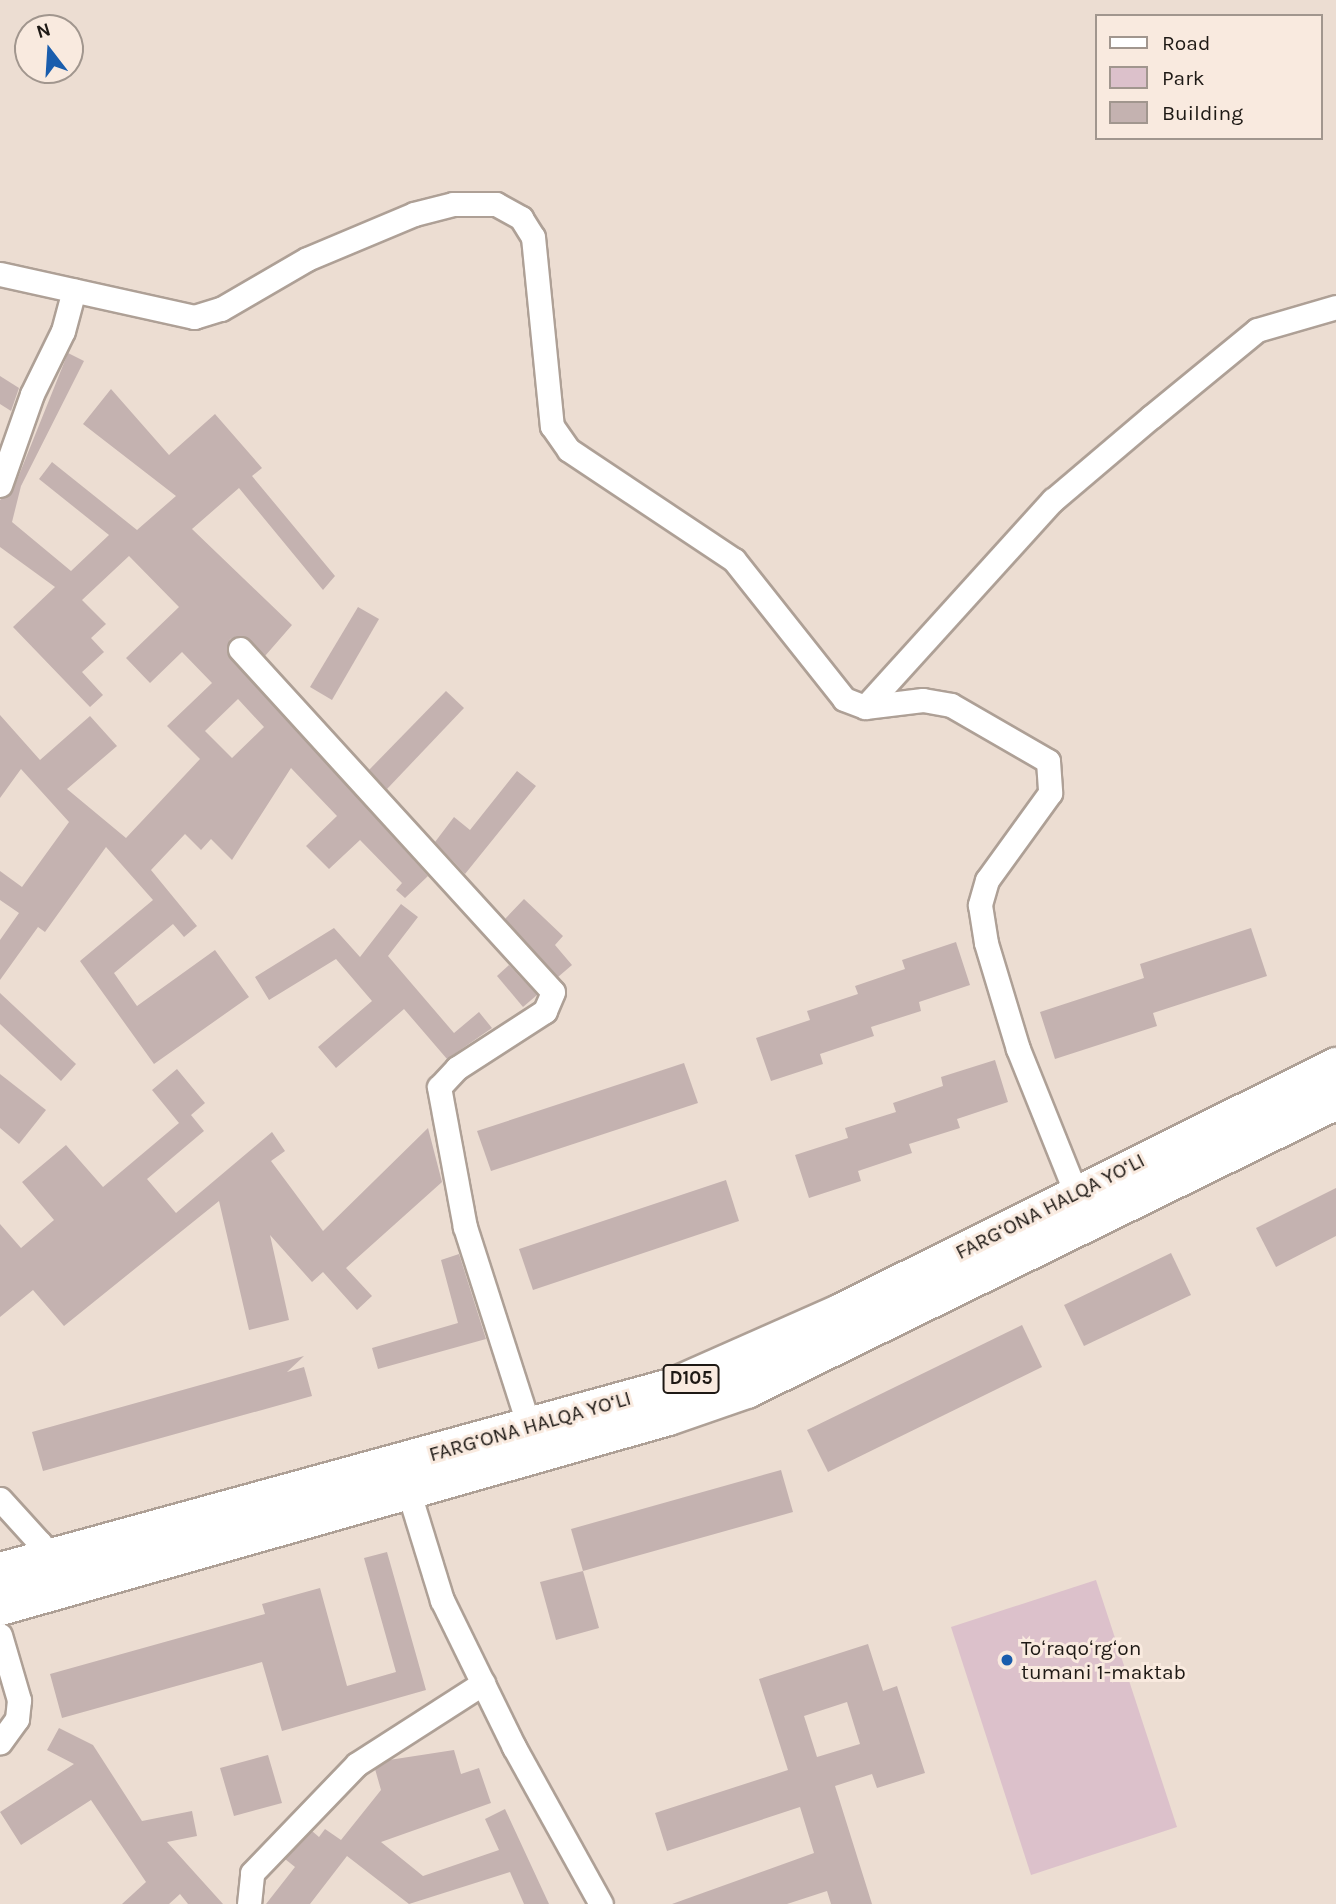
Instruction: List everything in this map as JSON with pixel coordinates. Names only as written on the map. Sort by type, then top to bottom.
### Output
[{"type":"highway","name":"FARG‘ONA HALQA YO‘LI","points":[[0,1606],[404,1477],[529,1426],[674,1385],[742,1359],[1336,1066]]},
{"type":"highway","name":"FARG‘ONA HALQA YO‘LI","points":[[0,1571],[44,1558],[404,1477],[746,1389],[1336,1100]]},
{"type":"street","points":[[0,274],[194,317],[220,309],[307,259],[414,214],[453,204],[496,204],[521,218],[533,237],[552,426],[569,450],[734,560],[844,699],[865,707],[923,700],[951,705],[1048,761],[1049,793],[987,880],[980,905],[986,943],[1018,1049],[1076,1193]]},
{"type":"street","points":[[0,485],[32,394],[63,331],[74,290]]},
{"type":"street","points":[[865,707],[1053,500],[1257,330],[1336,307]]},
{"type":"street","points":[[240,649],[553,992],[545,1011],[457,1068],[439,1087],[465,1227],[529,1426]]},
{"type":"street","points":[[404,1477],[442,1600],[483,1683],[601,1904]]},
{"type":"street","points":[[0,1500],[40,1543],[44,1558]]},
{"type":"street","points":[[0,1635],[19,1700],[17,1719],[0,1742]]},
{"type":"street","points":[[249,1904],[252,1873],[357,1765],[483,1683]]},
{"type":"green space","points":[[1096,1580],[1177,1827],[1031,1875],[951,1627]]},
{"type":"building","points":[[68,353],[84,361],[21,486],[12,522],[71,571],[109,535],[39,479],[52,462],[137,530],[176,496],[83,424],[111,389],[169,455],[215,414],[262,468],[252,476],[335,576],[323,590],[239,488],[192,529],[292,625],[265,656],[244,636],[230,639],[227,653],[428,876],[405,898],[396,890],[402,883],[360,840],[329,869],[306,846],[337,816],[291,768],[232,860],[211,839],[201,850],[185,834],[151,870],[197,926],[184,937],[173,924],[114,973],[137,1006],[215,950],[249,997],[154,1064],[80,961],[153,900],[106,847],[45,932],[38,927],[0,980],[0,940],[19,913],[0,900],[0,871],[22,887],[69,822],[21,769],[0,798],[0,715],[40,760],[90,716],[117,746],[67,789],[126,838],[200,759],[167,726],[212,683],[182,652],[150,683],[126,658],[179,607],[129,556],[82,600],[106,624],[91,638],[104,652],[82,672],[103,695],[90,707],[13,627],[55,587],[0,547],[0,500],[13,490]],"holes":[[[238,699],[264,727],[232,758],[205,731]]]},
{"type":"building","points":[[0,376],[19,388],[11,411],[0,404]]},
{"type":"building","points":[[358,607],[379,619],[332,700],[310,687]]},
{"type":"building","points":[[446,691],[464,708],[387,789],[369,770]]},
{"type":"building","points":[[517,771],[536,786],[465,874],[435,842],[454,817],[470,830]]},
{"type":"building","points":[[524,899],[563,936],[555,945],[572,965],[558,977],[505,919]]},
{"type":"building","points":[[401,904],[418,917],[388,956],[454,1033],[479,1012],[492,1028],[447,1059],[404,1009],[336,1068],[318,1047],[372,1001],[336,959],[269,1000],[255,977],[334,928],[360,957]]},
{"type":"building","points":[[1251,928],[1267,976],[1153,1013],[1157,1026],[1055,1059],[1040,1012],[1144,978],[1140,964]]},
{"type":"building","points":[[956,942],[970,985],[919,1002],[921,1011],[871,1027],[874,1036],[820,1054],[823,1064],[771,1081],[756,1038],[810,1020],[807,1011],[858,994],[855,986],[905,969],[902,960]]},
{"type":"building","points":[[509,965],[537,995],[523,1007],[497,976]]},
{"type":"building","points":[[0,993],[76,1064],[61,1081],[0,1024]]},
{"type":"building","points":[[995,1060],[1008,1102],[957,1119],[960,1128],[909,1144],[912,1153],[858,1171],[861,1181],[809,1198],[795,1155],[848,1138],[845,1128],[896,1112],[893,1103],[943,1086],[941,1077]]},
{"type":"building","points":[[684,1063],[698,1103],[491,1171],[477,1131]]},
{"type":"building","points":[[177,1069],[205,1103],[191,1115],[204,1131],[147,1179],[176,1213],[272,1132],[285,1151],[271,1161],[323,1231],[428,1128],[442,1182],[346,1268],[372,1296],[357,1310],[323,1272],[312,1282],[270,1235],[289,1320],[249,1330],[219,1201],[64,1326],[33,1290],[0,1317],[0,1224],[21,1248],[54,1220],[22,1182],[66,1145],[103,1187],[179,1123],[152,1090]]},
{"type":"building","points":[[0,1074],[46,1110],[19,1144],[0,1128]]},
{"type":"building","points":[[726,1180],[739,1221],[533,1290],[519,1249]]},
{"type":"building","points":[[1336,1188],[1336,1236],[1276,1267],[1256,1228]]},
{"type":"building","points":[[1171,1253],[1191,1295],[1084,1346],[1064,1305]]},
{"type":"building","points":[[459,1254],[486,1339],[378,1369],[372,1348],[458,1323],[441,1260]]},
{"type":"building","points":[[1022,1325],[1042,1367],[828,1472],[807,1430]]},
{"type":"building","points":[[304,1356],[287,1372],[304,1367],[312,1396],[43,1471],[32,1432]]},
{"type":"building","points":[[781,1470],[793,1512],[583,1571],[571,1529]]},
{"type":"building","points":[[387,1552],[426,1690],[282,1731],[262,1662],[62,1718],[50,1674],[265,1614],[262,1604],[320,1588],[347,1686],[396,1672],[364,1558]]},
{"type":"building","points":[[583,1571],[599,1628],[556,1640],[540,1582]]},
{"type":"building","points":[[868,1644],[883,1691],[897,1686],[925,1773],[877,1788],[872,1774],[835,1786],[872,1904],[831,1904],[827,1891],[787,1904],[672,1904],[814,1853],[800,1807],[667,1851],[655,1813],[788,1770],[759,1679]],"holes":[[[847,1702],[860,1744],[817,1757],[804,1716]]]},
{"type":"building","points":[[59,1728],[93,1745],[142,1821],[192,1811],[197,1836],[167,1842],[223,1904],[188,1904],[180,1894],[169,1904],[122,1904],[146,1882],[91,1800],[21,1845],[0,1812],[74,1764],[47,1750]]},
{"type":"building","points":[[454,1750],[461,1774],[479,1768],[491,1803],[381,1842],[423,1876],[499,1850],[485,1819],[505,1809],[549,1904],[524,1904],[510,1872],[409,1904],[347,1856],[310,1904],[266,1904],[295,1867],[285,1859],[312,1831],[319,1837],[325,1829],[341,1840],[381,1790],[375,1769],[389,1760]]},
{"type":"building","points":[[268,1755],[282,1803],[234,1816],[220,1768]]},
{"type":"place","name":"Toʻraqoʻrgʻon tumani 1-maktab","points":[[1007,1660]]}]
